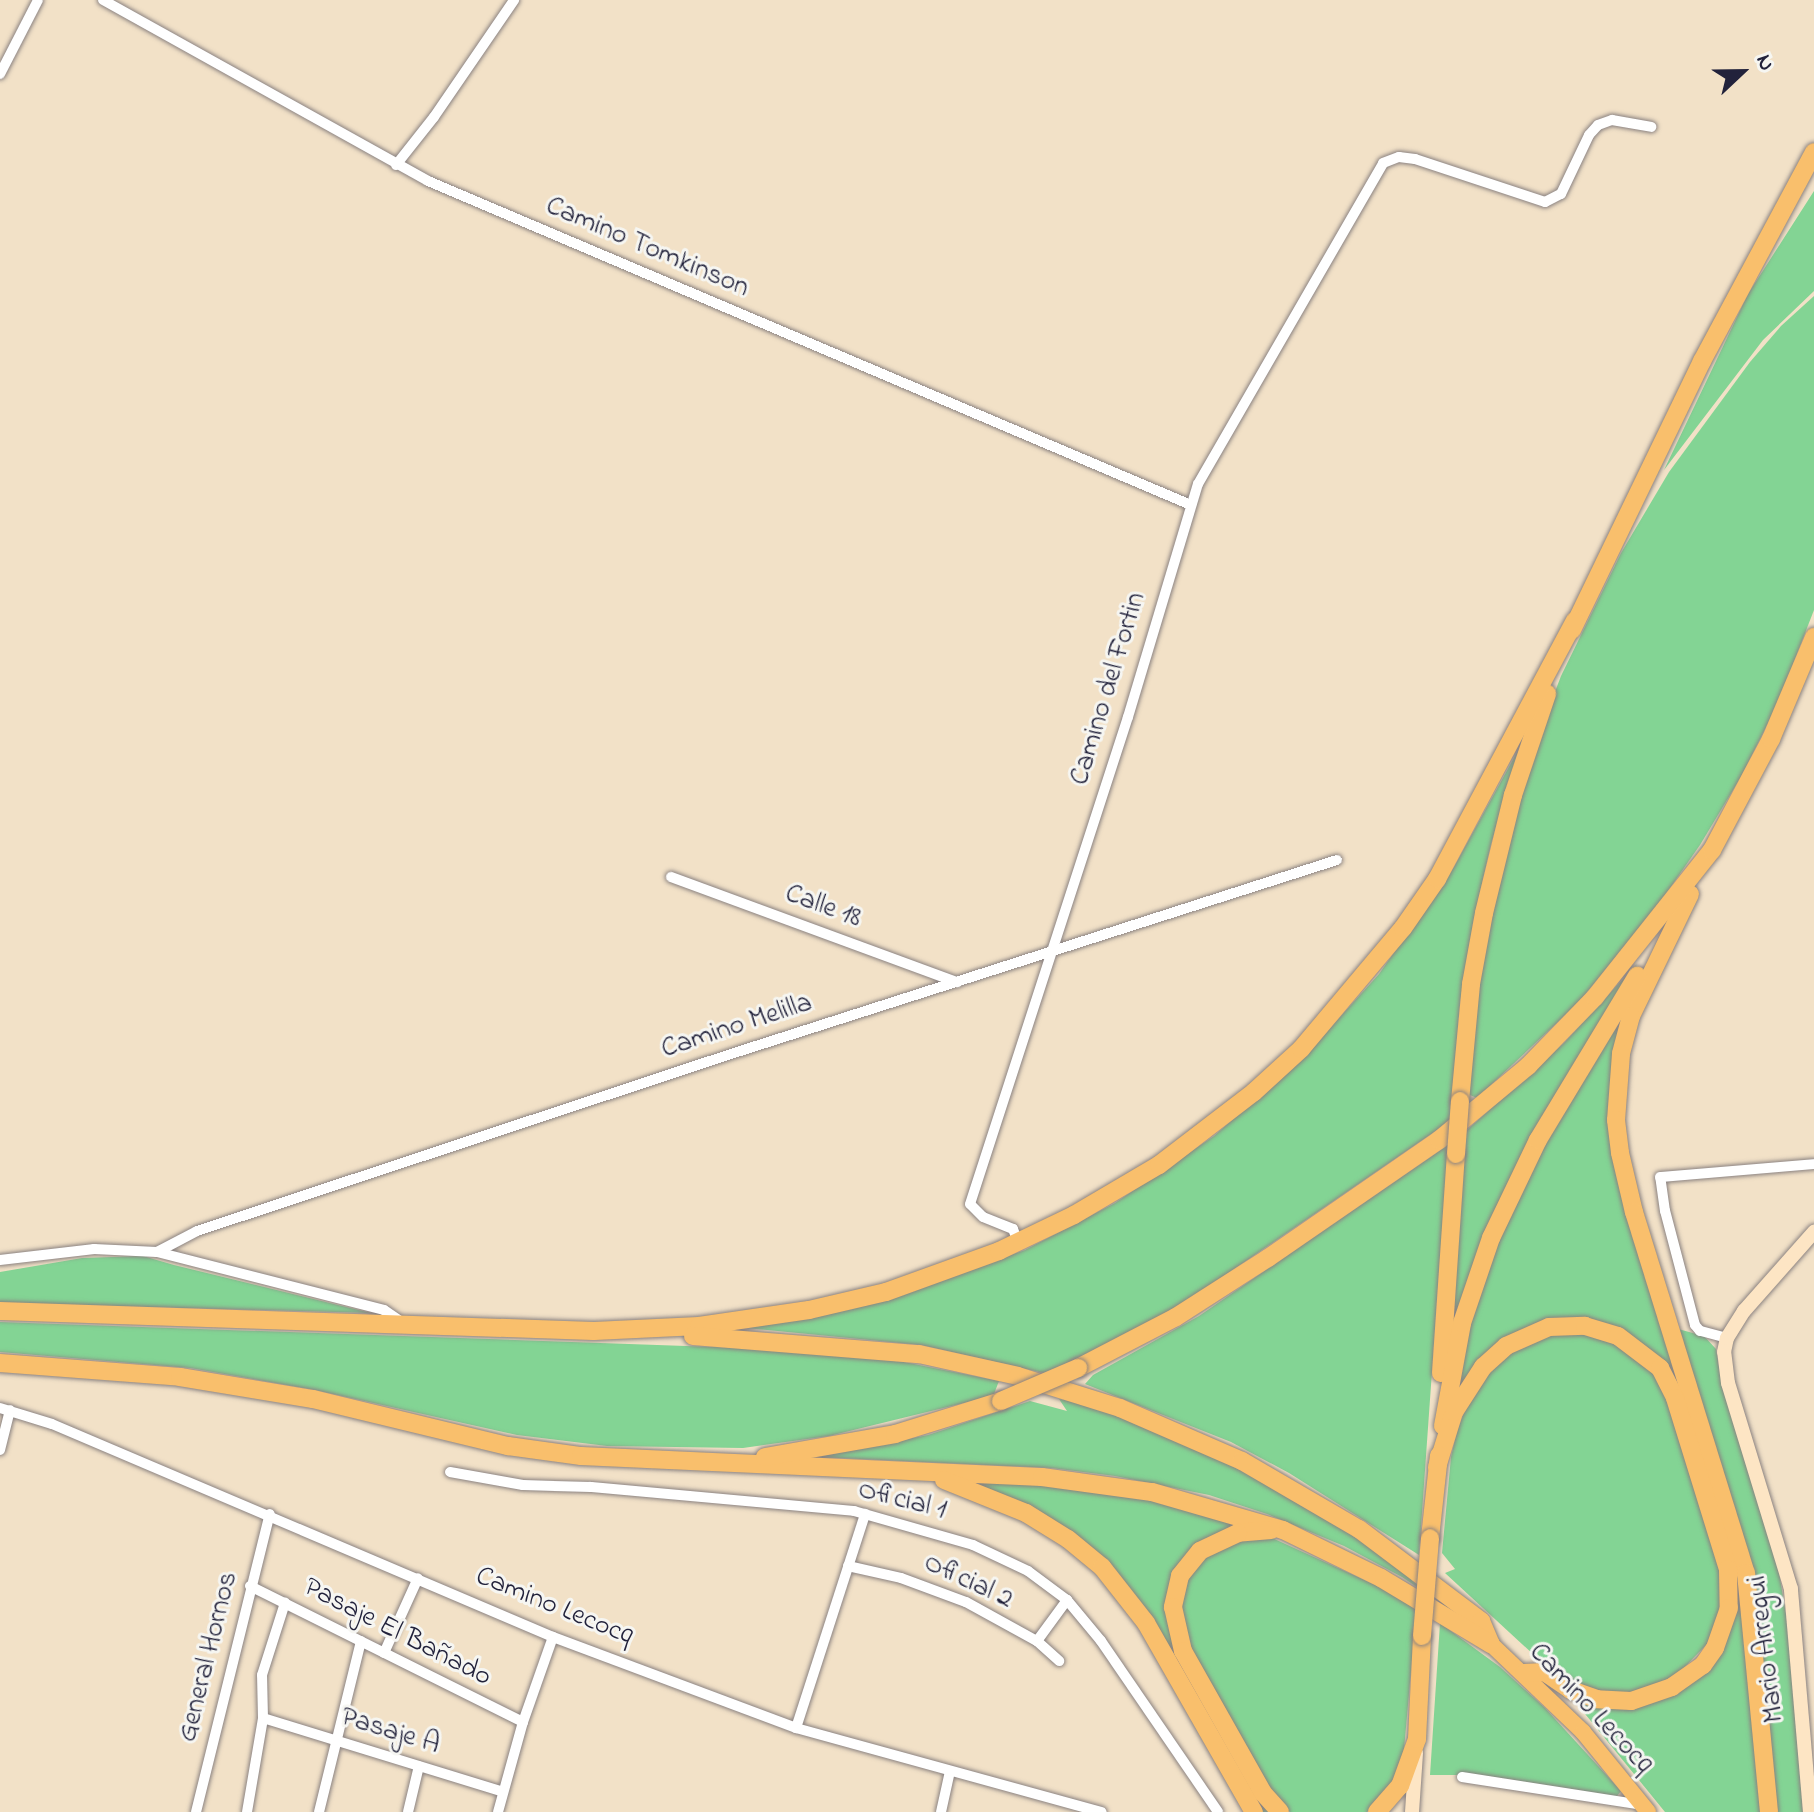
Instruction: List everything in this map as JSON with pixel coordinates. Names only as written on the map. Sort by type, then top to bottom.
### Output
[{"type":"highway","points":[[609,1331],[715,1325],[809,1310],[899,1288],[1018,1242],[1101,1200],[1159,1165],[1204,1132],[1301,1049],[1403,928],[1437,879],[1575,621],[1702,361],[1814,152]]},
{"type":"highway","points":[[1437,1467],[1436,1432],[1471,984],[1499,851],[1530,739],[1575,621]]},
{"type":"highway","points":[[1769,1812],[1746,1573],[1634,1212],[1620,1153],[1616,1120],[1621,1054],[1631,1016],[1712,850],[1771,739],[1814,637]]},
{"type":"highway","points":[[699,1460],[756,1458],[895,1434],[1001,1401],[1120,1349],[1223,1288],[1381,1181],[1528,1066],[1595,997],[1712,850]]},
{"type":"highway","points":[[1377,1812],[1400,1786],[1417,1739],[1422,1636],[1437,1467],[1462,1323],[1491,1238],[1538,1140],[1712,850]]},
{"type":"highway","points":[[0,1311],[609,1331],[919,1354],[1018,1376],[1120,1408],[1242,1461],[1359,1529],[1481,1621],[1491,1644]]},
{"type":"highway","points":[[1437,1467],[1454,1412],[1483,1367],[1506,1346],[1549,1327],[1585,1326],[1618,1336],[1660,1368],[1675,1398],[1728,1569],[1729,1608],[1715,1648],[1703,1665],[1672,1687],[1631,1701],[1597,1699],[1571,1690],[1544,1672],[1524,1673]]},
{"type":"highway","points":[[0,1363],[180,1377],[313,1399],[508,1446],[581,1456],[699,1460],[906,1474],[1042,1477],[1110,1485],[1216,1508],[1283,1530],[1381,1578],[1491,1644]]},
{"type":"highway","points":[[0,1374],[74,1376],[102,1369]]},
{"type":"highway","points":[[906,1474],[953,1482],[1010,1504],[1068,1539],[1102,1567],[1146,1623],[1254,1812]]},
{"type":"highway","points":[[1280,1812],[1263,1793],[1183,1651],[1173,1607],[1180,1576],[1200,1551],[1238,1533],[1283,1530]]},
{"type":"main road","name":"Camino Lecocq","points":[[1491,1644],[1583,1732],[1646,1808]]},
{"type":"street","points":[[0,74],[38,0]]},
{"type":"street","name":"Camino Tomkinson","points":[[103,0],[396,165],[1191,505]]},
{"type":"street","points":[[396,165],[421,135],[514,0]]},
{"type":"street","name":"Camino del Fortin","points":[[1018,1242],[1013,1229],[983,1217],[970,1204],[1128,717],[1198,484],[1377,171],[1388,160],[1399,157],[1422,161],[1545,202],[1556,198],[1565,188],[1589,135],[1598,125],[1612,120],[1651,127]]},
{"type":"street","name":"Camino Melilla","points":[[157,1252],[197,1231],[1337,860]]},
{"type":"street","name":"Calle 18","points":[[671,877],[957,982]]},
{"type":"street","points":[[1814,1164],[1660,1177],[1665,1211],[1695,1325],[1700,1331],[1727,1338],[1744,1311],[1814,1232]]},
{"type":"street","points":[[0,1260],[94,1249],[157,1252],[384,1310],[408,1326]]},
{"type":"street","name":"Mario Arregui","points":[[1727,1338],[1725,1373],[1791,1589],[1810,1812]]},
{"type":"street","points":[[0,1450],[5,1409]]},
{"type":"street","name":"Camino Lecocq","points":[[5,1409],[270,1514],[553,1637],[796,1728],[1102,1812]]},
{"type":"street","name":"Oficial 1","points":[[450,1472],[523,1485],[591,1487],[865,1514],[973,1545],[1028,1571],[1067,1600],[1101,1641],[1218,1812]]},
{"type":"street","name":"General Hornos","points":[[196,1812],[270,1514]]},
{"type":"street","points":[[796,1728],[865,1514]]},
{"type":"street","name":"Oficial 2","points":[[848,1566],[901,1578],[952,1596],[1037,1641],[1059,1661]]},
{"type":"street","points":[[384,1653],[418,1578]]},
{"type":"street","name":"Pasaje El Bañado","points":[[250,1586],[523,1722]]},
{"type":"street","points":[[1037,1641],[1067,1600]]},
{"type":"street","points":[[247,1812],[263,1718],[262,1675],[285,1603]]},
{"type":"street","points":[[498,1812],[523,1722],[553,1637]]},
{"type":"street","points":[[319,1812],[361,1641]]},
{"type":"street","name":"Pasaje A","points":[[263,1718],[503,1792]]},
{"type":"street","points":[[1412,1812],[1417,1739]]},
{"type":"street","points":[[408,1812],[419,1766]]},
{"type":"street","points":[[941,1812],[950,1771]]},
{"type":"street","points":[[1462,1777],[1646,1808]]},
{"type":"green space","points":[[1814,191],[1814,291],[1763,340],[1664,470],[1748,294]]},
{"type":"green space","points":[[1814,296],[1814,610],[1777,705],[1742,775],[1700,845],[1656,908],[1578,1003],[1477,1098],[1465,1093],[1480,960],[1531,755],[1561,676],[1621,553],[1669,472],[1750,362],[1781,326]]},
{"type":"green space","points":[[1521,745],[1491,844],[1473,923],[1460,1003],[1450,1121],[1189,1300],[1096,1351],[1044,1373],[921,1345],[746,1328],[811,1318],[889,1299],[1025,1250],[1115,1203],[1214,1136],[1302,1059],[1379,974],[1454,867]]},
{"type":"green space","points":[[1637,964],[1526,1151],[1447,1387],[1466,1131],[1564,1043]]},
{"type":"green space","points":[[1627,1004],[1613,1098],[1742,1583],[1761,1812],[1665,1812],[1577,1704],[1620,1708],[1676,1693],[1733,1619],[1663,1365],[1563,1319],[1455,1390],[1473,1310],[1519,1188]]},
{"type":"green space","points":[[1448,1145],[1419,1555],[1289,1473],[1231,1442],[1085,1384],[1093,1375],[1199,1316]]},
{"type":"green space","points":[[143,1256],[371,1313],[0,1303],[0,1272],[82,1258]]},
{"type":"green space","points":[[0,1322],[774,1349],[904,1362],[999,1381],[994,1394],[829,1436],[743,1448],[607,1446],[517,1435],[315,1390],[190,1368],[0,1352]]},
{"type":"green space","points":[[1678,1329],[1704,1336],[1716,1349],[1721,1378],[1778,1566],[1788,1627],[1803,1812],[1774,1812],[1755,1586]]},
{"type":"green space","points":[[1568,1332],[1606,1337],[1651,1369],[1668,1394],[1720,1569],[1722,1605],[1707,1644],[1675,1677],[1643,1692],[1615,1695],[1560,1679],[1445,1573],[1455,1569],[1442,1553],[1451,1457],[1472,1392],[1502,1357],[1535,1338]]},
{"type":"green space","points":[[1059,1399],[1080,1403],[1136,1423],[1234,1466],[1363,1542],[1472,1624],[1402,1577],[1344,1546],[1267,1514],[1209,1495],[1115,1476],[1051,1468],[818,1457],[928,1435],[1030,1401],[1067,1411]]},
{"type":"green space","points":[[977,1480],[1098,1488],[1242,1522],[1199,1543],[1167,1605],[1273,1812],[1262,1812],[1149,1613],[1123,1580],[976,1486]]},
{"type":"green space","points":[[1268,1536],[1417,1604],[1402,1772],[1367,1812],[1290,1812],[1276,1800],[1183,1639],[1179,1591],[1212,1547]]},
{"type":"green space","points":[[1440,1623],[1500,1667],[1545,1708],[1621,1791],[1614,1800],[1463,1775],[1430,1775]]}]
